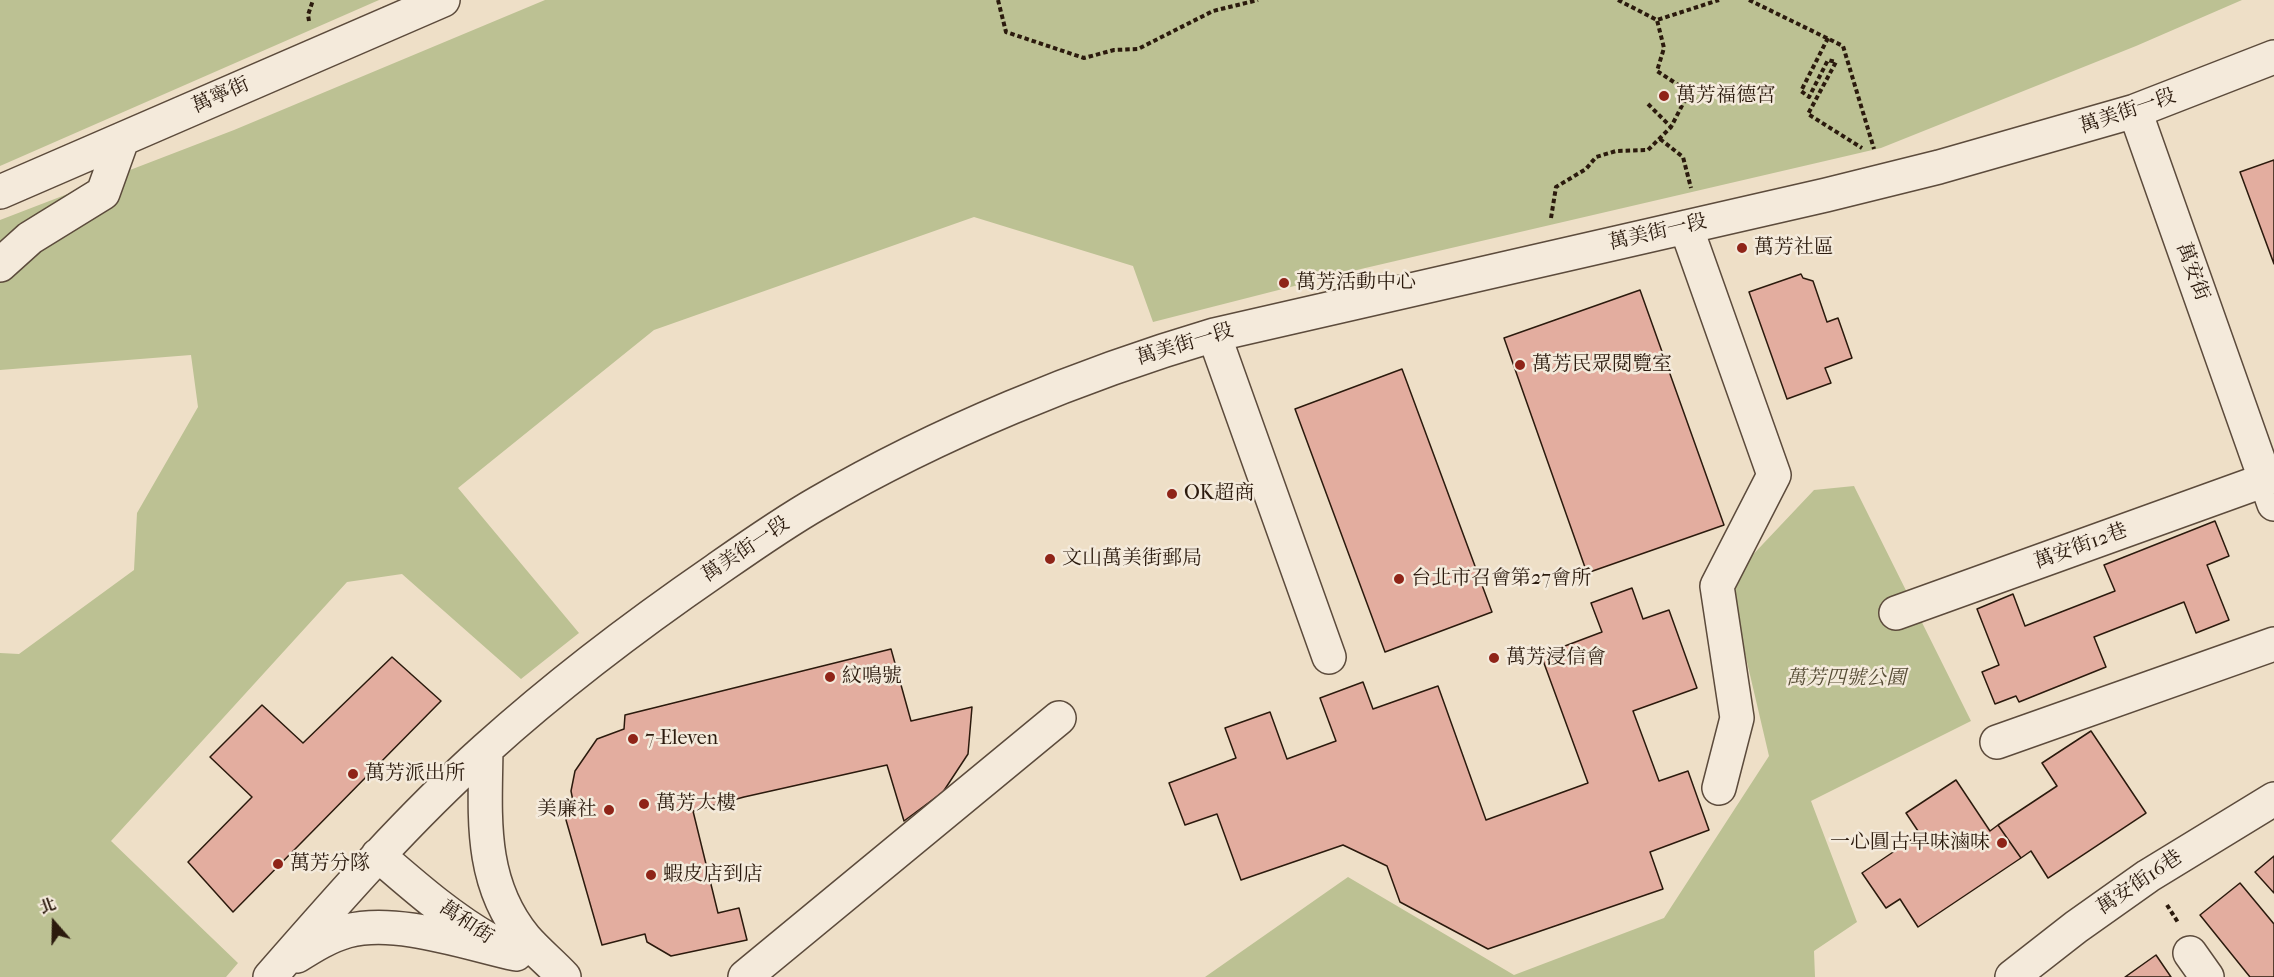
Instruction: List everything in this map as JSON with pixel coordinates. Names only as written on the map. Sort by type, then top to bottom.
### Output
[{"type":"street","name":"萬寧街","points":[[0,192],[316,53],[443,0]]},
{"type":"street","name":"萬美街一段","points":[[274,972],[378,855],[486,749],[607,649],[678,596],[818,503],[903,458],[1049,393],[1144,357],[1214,335],[1939,167],[2135,111],[2274,57]]},
{"type":"street","name":"萬安街","points":[[2135,111],[2262,430],[2270,492]]},
{"type":"street","points":[[0,266],[30,238],[103,193],[122,140]]},
{"type":"street","points":[[1686,226],[1774,475],[1717,586],[1737,718],[1719,788]]},
{"type":"street","points":[[1214,335],[1329,657]]},
{"type":"street","name":"萬安街12巷","points":[[1896,614],[2270,492]]},
{"type":"street","points":[[1996,742],[2274,644]]},
{"type":"street","points":[[745,977],[1059,718]]},
{"type":"street","points":[[486,749],[484,813],[486,846],[492,874],[503,903],[525,938],[564,977]]},
{"type":"street","name":"萬安街16巷","points":[[2012,977],[2148,876],[2274,799]]},
{"type":"street","name":"萬和街","points":[[378,855],[431,900],[474,931],[564,977]]},
{"type":"street","points":[[274,972],[316,944],[347,931],[370,928],[414,931],[516,954]]},
{"type":"path","points":[[998,0],[1006,32],[1084,58],[1114,50],[1138,49],[1213,10],[1258,0]]},
{"type":"path","points":[[1618,0],[1657,20],[1719,0]]},
{"type":"path","points":[[1749,0],[1843,46],[1876,156]]},
{"type":"path","points":[[1551,218],[1556,187],[1586,169],[1596,157],[1616,152],[1648,150],[1671,127],[1689,92],[1657,71],[1664,48],[1657,20]]},
{"type":"path","points":[[1828,38],[1801,91],[1809,97],[1828,60],[1836,62],[1808,114],[1862,148]]},
{"type":"path","points":[[1648,104],[1671,127]]},
{"type":"path","points":[[1660,139],[1683,157],[1691,188]]},
{"type":"path","points":[[2148,876],[2182,930],[2199,965]]},
{"type":"green space","points":[[0,0],[379,0],[0,166]]},
{"type":"green space","points":[[545,0],[2242,0],[2136,46],[1881,148],[1361,269],[1153,322],[1133,266],[974,217],[654,330],[458,488],[579,633],[521,679],[402,574],[347,582],[111,841],[238,963],[226,977],[0,977],[0,653],[19,654],[134,570],[137,513],[198,407],[191,355],[0,370],[0,220],[234,130]]},
{"type":"green space","name":"萬芳四號公園","points":[[1854,486],[1971,721],[1811,801],[1857,922],[1814,951],[1815,977],[1205,977],[1348,877],[1514,975],[1664,918],[1769,756],[1728,581],[1814,490]]},
{"type":"building","points":[[2274,160],[2274,264],[2240,172]]},
{"type":"building","points":[[1801,274],[1803,278],[1813,281],[1827,322],[1838,318],[1852,358],[1825,368],[1831,383],[1787,399],[1749,292]]},
{"type":"building","points":[[1640,290],[1724,525],[1587,573],[1504,338]]},
{"type":"building","points":[[1402,369],[1492,612],[1385,652],[1295,409]]},
{"type":"building","points":[[2215,521],[2229,556],[2207,565],[2229,620],[2196,633],[2184,602],[2094,637],[2106,667],[2019,702],[2016,696],[1995,704],[1982,672],[1999,665],[1977,609],[2013,594],[2025,626],[2115,591],[2104,565]]},
{"type":"building","points":[[1632,588],[1643,619],[1669,610],[1697,688],[1633,711],[1659,781],[1688,771],[1709,830],[1650,852],[1663,889],[1488,949],[1400,902],[1387,866],[1343,845],[1241,880],[1217,814],[1185,825],[1169,783],[1236,758],[1225,728],[1270,712],[1287,759],[1336,741],[1320,698],[1363,682],[1373,709],[1438,686],[1486,820],[1588,783],[1541,655],[1602,632],[1591,603]]},
{"type":"building","name":"萬芳大樓","points":[[891,649],[911,721],[972,707],[968,754],[943,792],[904,821],[887,765],[744,797],[693,811],[718,913],[739,908],[747,940],[671,956],[647,942],[645,934],[602,945],[562,806],[573,801],[571,791],[575,771],[597,739],[624,729],[625,715]]},
{"type":"building","points":[[392,657],[441,701],[233,912],[188,862],[252,797],[210,757],[262,705],[303,743]]},
{"type":"building","points":[[2091,731],[2146,813],[2048,878],[2031,851],[2021,858],[1998,825],[2057,786],[2042,763]]},
{"type":"building","points":[[1956,780],[1990,831],[1998,825],[2021,858],[1918,927],[1900,899],[1886,908],[1862,873],[1920,834],[1906,813]]},
{"type":"building","points":[[2274,856],[2274,893],[2255,872]]},
{"type":"building","points":[[2240,883],[2274,924],[2274,977],[2250,977],[2200,915]]},
{"type":"building","points":[[2156,955],[2171,977],[2125,977]]},
{"type":"place","name":"萬芳福德宮","points":[[1664,96]]},
{"type":"place","name":"萬芳社區","points":[[1742,248]]},
{"type":"place","name":"萬芳活動中心","points":[[1284,283]]},
{"type":"place","name":"萬芳民眾閱覽室","points":[[1520,365]]},
{"type":"place","name":"OK超商","points":[[1172,494]]},
{"type":"place","name":"文山萬美街郵局","points":[[1050,559]]},
{"type":"place","name":"台北市召會第27會所","points":[[1399,579]]},
{"type":"place","name":"萬芳浸信會","points":[[1494,658]]},
{"type":"place","name":"紋鳴號","points":[[830,677]]},
{"type":"place","name":"7-Eleven","points":[[633,739]]},
{"type":"place","name":"萬芳派出所","points":[[353,774]]},
{"type":"place","name":"萬芳大樓","points":[[644,804]]},
{"type":"place","name":"美廉社","points":[[609,810]]},
{"type":"place","name":"一心圓古早味滷味","points":[[2002,843]]},
{"type":"place","name":"萬芳分隊","points":[[278,864]]},
{"type":"place","name":"蝦皮店到店","points":[[651,875]]}]
